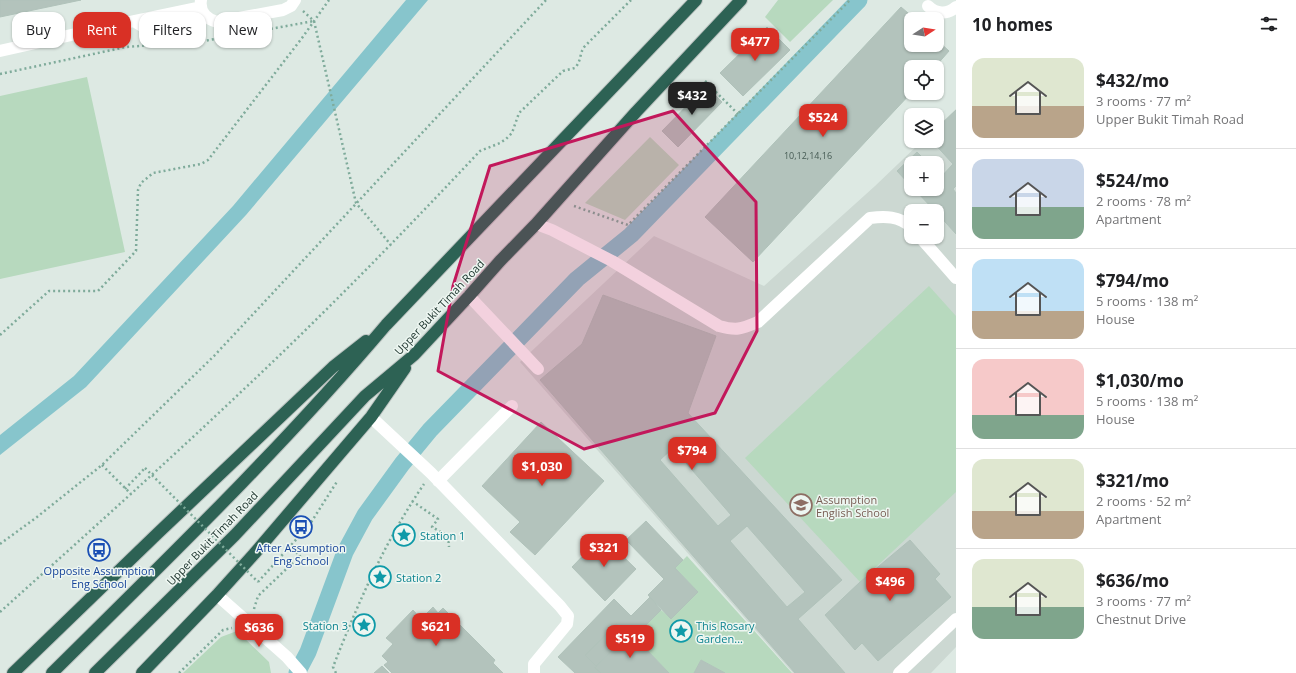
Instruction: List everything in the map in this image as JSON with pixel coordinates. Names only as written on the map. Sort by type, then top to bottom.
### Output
[{"type":"highway","name":"Upper Bukit Timah Road","points":[[52,673],[249,476],[344,375],[386,325],[696,0]]},
{"type":"highway","name":"Upper Bukit Timah Road","points":[[95,673],[235,535],[365,396],[414,355],[536,224],[636,112],[741,0]]},
{"type":"highway","points":[[14,673],[158,533],[328,372],[386,325]]},
{"type":"highway","points":[[142,673],[217,595],[371,417],[414,355]]},
{"type":"street","points":[[0,51],[179,12],[201,4],[205,16],[212,21],[217,22],[283,10],[291,6],[295,0]]},
{"type":"street","points":[[928,6],[935,12],[950,12],[956,7]]},
{"type":"street","points":[[536,224],[552,230],[612,261],[719,326],[732,330],[742,329],[758,322],[870,218],[885,216],[900,219],[904,222]]},
{"type":"street","points":[[926,244],[956,278]]},
{"type":"street","points":[[469,296],[538,369]]},
{"type":"street","points":[[434,477],[512,406]]},
{"type":"street","points":[[371,417],[434,477],[568,616],[567,624],[534,664],[534,673]]},
{"type":"street","points":[[217,595],[242,624],[287,657],[301,673]]},
{"type":"street","points":[[899,673],[956,619]]},
{"type":"path","points":[[0,335],[49,291],[98,290],[136,251],[138,190],[141,183],[152,173],[201,164],[208,160],[329,0]]},
{"type":"path","points":[[0,544],[36,518],[102,465],[214,356],[546,0]]},
{"type":"path","points":[[0,612],[243,391],[391,245],[480,151],[506,139],[512,133],[519,113],[563,71],[575,68],[580,60],[582,50],[585,46],[631,0]]},
{"type":"path","points":[[574,206],[628,225],[850,0]]},
{"type":"path","points":[[0,74],[126,47],[204,41],[314,21]]},
{"type":"path","points":[[314,21],[356,203],[391,245]]},
{"type":"path","points":[[705,81],[738,114]]},
{"type":"path","points":[[102,465],[131,494]]},
{"type":"path","points":[[125,488],[145,468],[258,582],[291,547],[300,556],[258,596],[254,609],[242,624],[223,630],[179,673]]},
{"type":"path","points":[[336,673],[333,667],[375,568],[412,501],[434,477]]},
{"type":"path","points":[[412,501],[438,519],[432,527],[448,536],[449,546]]},
{"type":"highlighted area","points":[[673,111],[756,202],[757,331],[715,413],[584,449],[438,371],[453,286],[490,166]]},
{"type":"shaded area","name":"Assumption English School","points":[[956,109],[956,647],[931,673],[793,673],[520,362],[654,236],[764,286],[904,158],[904,196],[944,196],[944,156],[906,156],[915,148],[944,148],[944,120]]},
{"type":"green space","points":[[778,0],[833,0],[790,42],[765,17]]},
{"type":"green space","points":[[87,77],[125,252],[0,279],[0,96]]},
{"type":"green space","points":[[650,137],[679,165],[625,220],[585,203]]},
{"type":"green space","points":[[929,286],[956,316],[956,492],[860,582],[745,458]]},
{"type":"green space","points":[[687,556],[792,673],[725,673],[701,660],[694,673],[669,673],[644,647],[654,638],[643,628],[661,610],[671,618],[698,592],[675,568]]},
{"type":"green space","points":[[237,631],[269,662],[271,673],[183,673],[221,637]]},
{"type":"water","points":[[406,0],[428,0],[246,215],[86,387],[0,455],[0,435],[74,376],[233,206]]},
{"type":"building","points":[[0,0],[81,0],[24,12],[12,12],[12,14],[0,17]]},
{"type":"building","points":[[901,7],[907,12],[904,12],[904,52],[944,52],[944,46],[949,51],[941,60],[904,60],[904,100],[753,262],[705,217]]},
{"type":"building","points":[[767,27],[790,50],[743,96],[720,73]]},
{"type":"building","points":[[706,86],[722,102],[678,147],[662,131]]},
{"type":"building","points":[[956,110],[956,186],[953,189],[956,193],[956,234],[944,221],[944,204],[928,204],[921,196],[944,196],[944,174],[953,164],[938,148],[944,148],[944,121]]},
{"type":"building","points":[[917,152],[921,156],[913,156]]},
{"type":"building","points":[[904,164],[904,178],[897,171]]},
{"type":"building","points":[[603,295],[716,336],[688,413],[842,580],[798,619],[845,673],[795,673],[540,380],[582,344]],"holes":[[[673,448],[731,515],[718,526],[660,460]],[[747,526],[805,592],[787,607],[730,541]]]},
{"type":"building","points":[[541,422],[604,481],[535,555],[510,532],[520,522],[482,486]]},
{"type":"building","points":[[646,521],[683,560],[675,568],[698,592],[671,619],[648,595],[664,579],[626,540]]},
{"type":"building","points":[[602,536],[636,569],[605,601],[572,567]]},
{"type":"building","points":[[910,540],[940,574],[935,579],[951,597],[878,661],[862,643],[855,650],[825,615],[860,582]]},
{"type":"building","points":[[650,597],[661,610],[643,628],[654,638],[644,647],[630,632],[628,635],[617,624],[585,655],[601,673],[575,673],[558,657],[614,599],[631,616]]},
{"type":"building","points":[[433,607],[438,613],[443,608],[495,660],[493,663],[503,673],[392,673],[384,665],[388,662],[382,656],[393,644],[386,638],[413,610],[421,619]]},
{"type":"building","points":[[617,624],[628,635],[596,666],[585,655]]},
{"type":"building","points":[[630,632],[669,673],[601,673],[595,668]]},
{"type":"building","points":[[701,660],[725,673],[694,673]]},
{"type":"building","points":[[382,666],[389,673],[374,673]]},
{"type":"waterway","points":[[297,673],[308,652],[345,552],[365,515],[402,464],[430,430],[577,279],[631,235],[859,0]]},
{"type":"place","name":"Assumption English School","points":[[801,505]]},
{"type":"place","name":"After Assumption Eng School","points":[[301,527]]},
{"type":"place","name":"Station 1","points":[[404,535]]},
{"type":"place","name":"Opposite Assumption Eng School","points":[[99,550]]},
{"type":"place","name":"Station 2","points":[[380,577]]},
{"type":"place","name":"Station 3","points":[[364,625]]},
{"type":"place","name":"This Rosary Garden...","points":[[681,631]]}]
